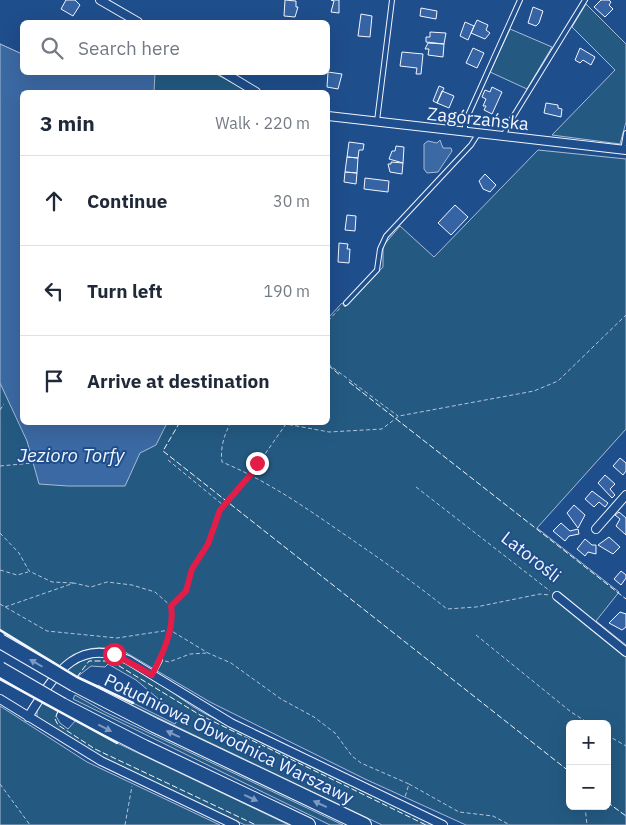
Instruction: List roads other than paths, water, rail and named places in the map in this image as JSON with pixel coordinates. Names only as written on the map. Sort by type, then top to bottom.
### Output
[{"type":"highway","name":"Południowa Obwodnica Warszawy","points":[[0,641],[74,684],[154,725],[364,825]]},
{"type":"highway","points":[[0,669],[62,705],[144,748],[308,825]]},
{"type":"street","points":[[100,0],[135,20]]},
{"type":"street","points":[[227,75],[253,90]]},
{"type":"street","name":"Zagórzańska","points":[[330,116],[376,124],[625,150]]},
{"type":"street","points":[[596,529],[626,495]]},
{"type":"street","name":"Latorośli","points":[[557,596],[626,652]]},
{"type":"street","points":[[28,717],[58,673],[69,663],[85,654],[97,652],[114,654],[231,723],[443,825]]},
{"type":"street","points":[[0,699],[82,751],[134,778],[235,825]]},
{"type":"lane","points":[[376,124],[392,0]]},
{"type":"lane","points":[[465,132],[465,122],[520,0]]},
{"type":"lane","points":[[504,136],[508,125],[585,0]]},
{"type":"lane","points":[[625,150],[626,133]]},
{"type":"lane","points":[[346,302],[377,270],[380,249],[386,236],[471,145],[478,134]]},
{"type":"lane","points":[[152,675],[160,660]]},
{"type":"water","name":"Jezioro Torfy","points":[[0,44],[20,53],[20,75],[155,75],[154,90],[20,90],[20,425],[166,425],[156,445],[140,453],[125,486],[39,484],[27,441],[0,383]]},
{"type":"water","points":[[440,140],[443,148],[451,148],[452,151],[438,172],[427,173],[424,169],[424,144],[428,141],[437,143]]}]
